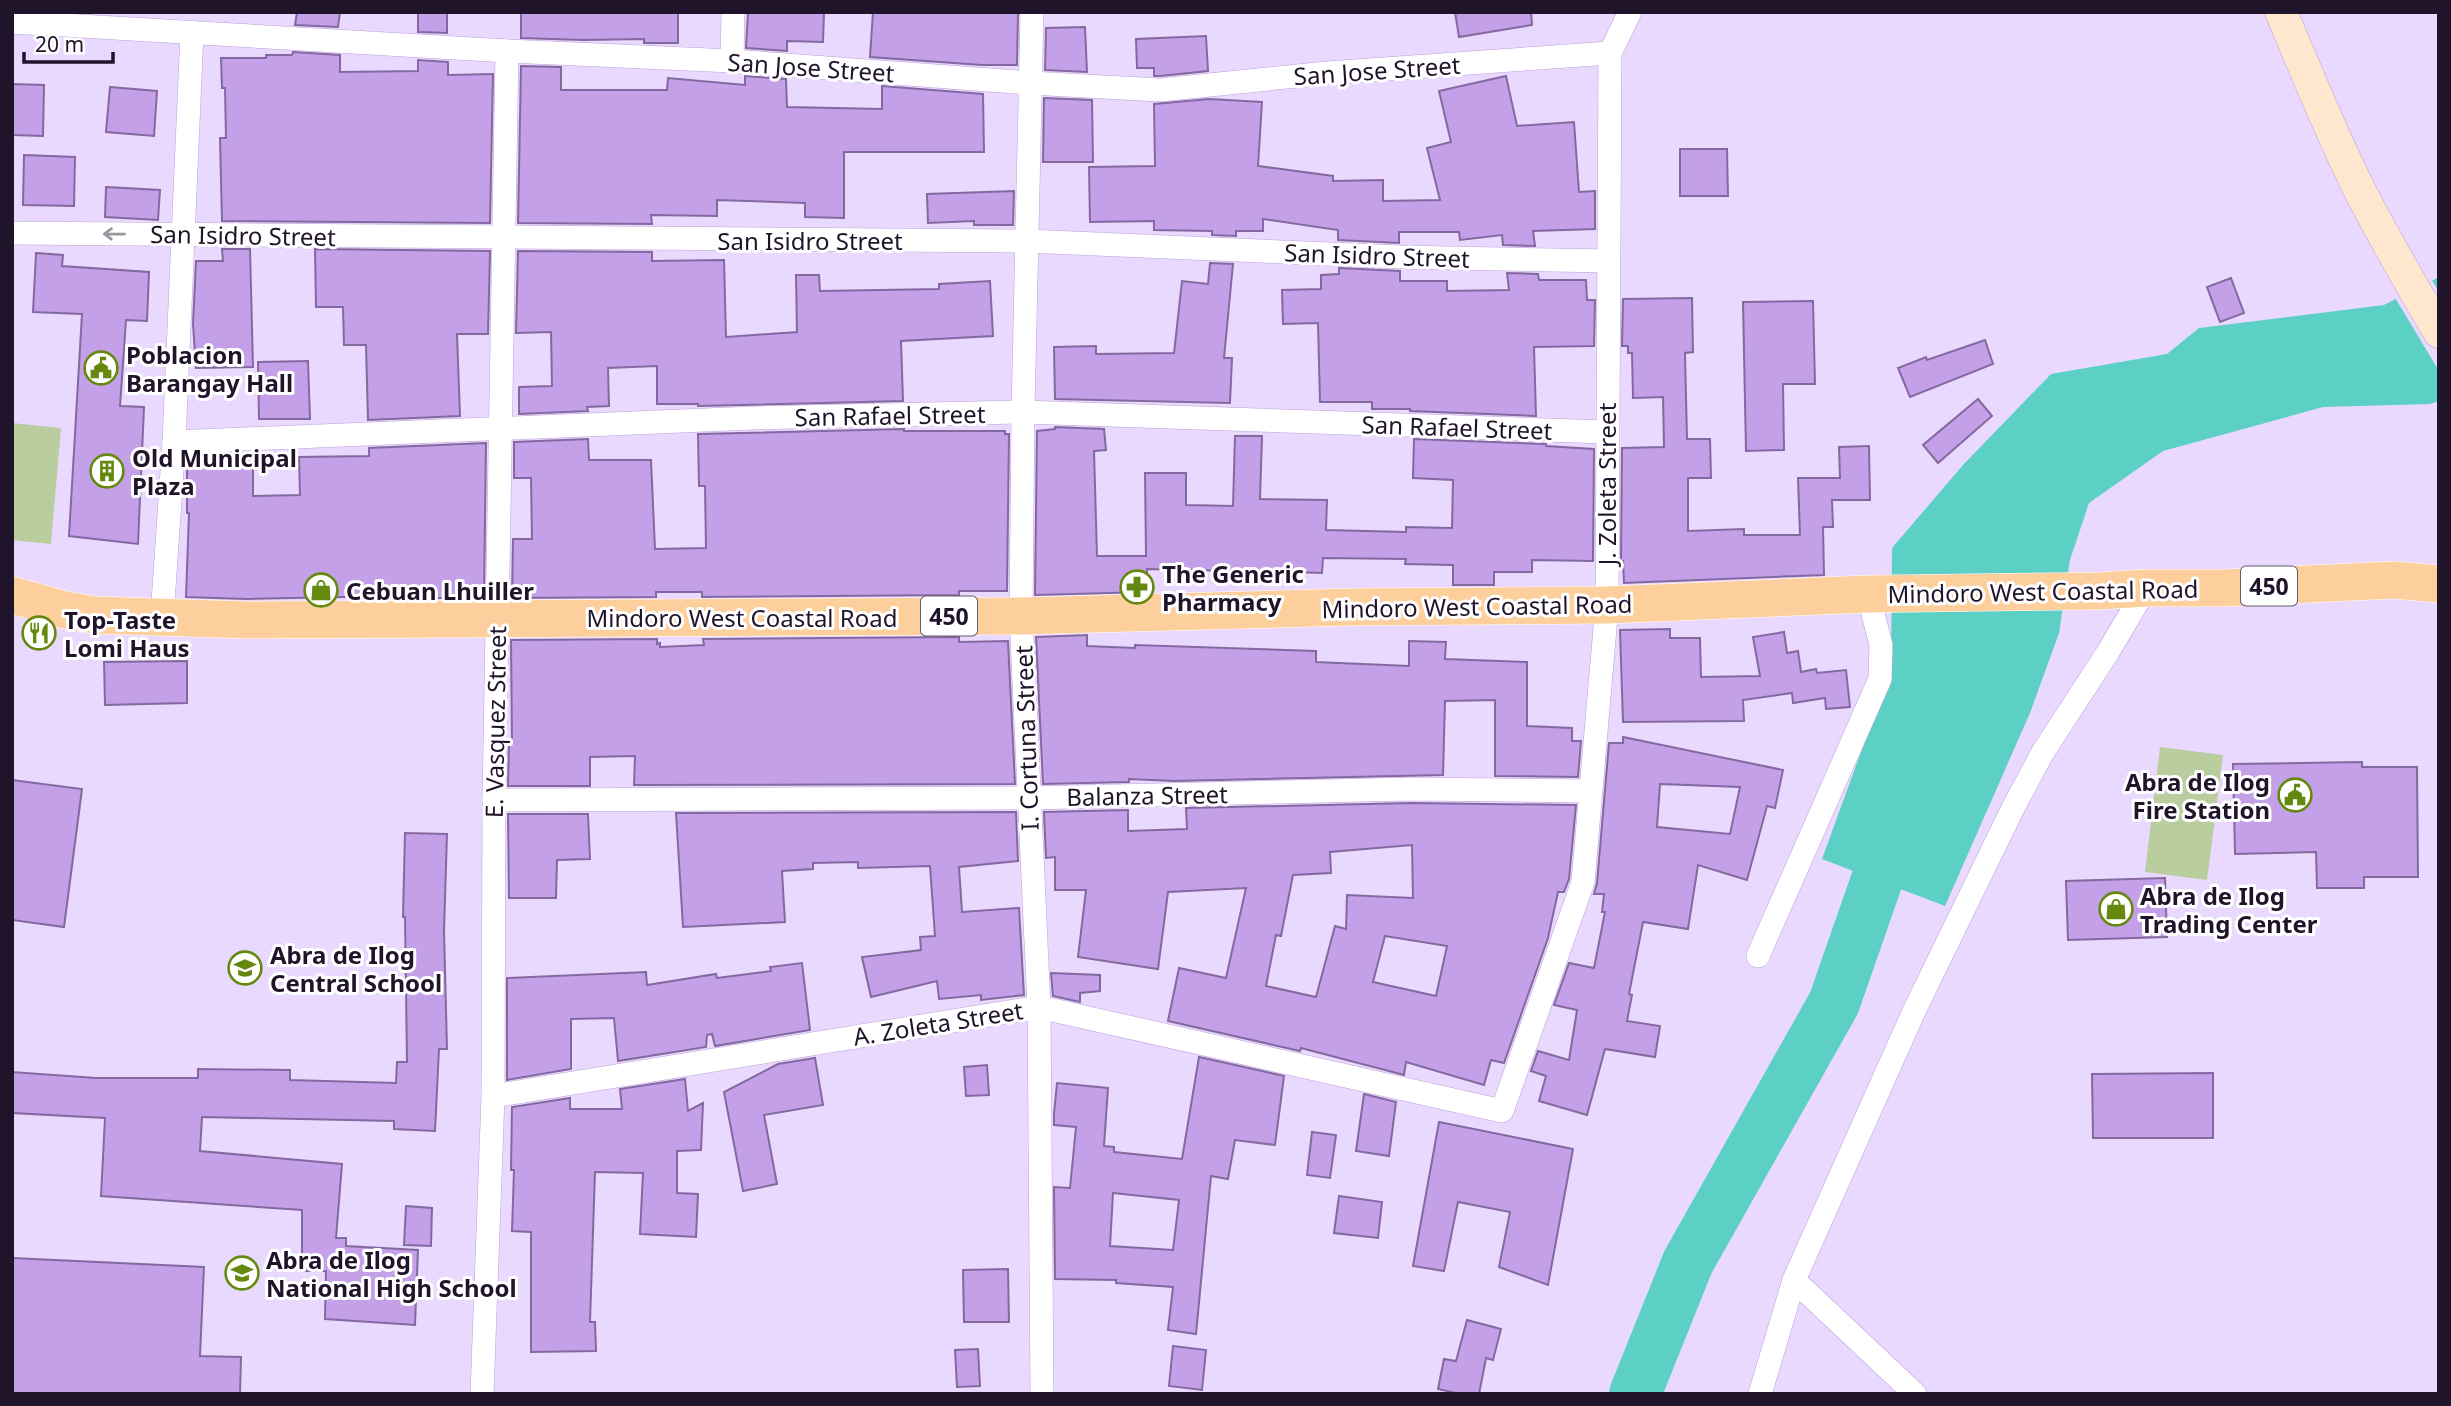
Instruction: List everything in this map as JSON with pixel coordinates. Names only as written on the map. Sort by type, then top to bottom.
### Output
[{"type":"main road","points":[[2281,12],[2361,193],[2439,332]]},
{"type":"main road","name":"Mindoro West Coastal Road","points":[[14,603],[94,615],[246,620],[1021,616],[1351,607],[1606,605],[1878,594],[2225,588],[2394,580],[2439,584]]},
{"type":"street","points":[[732,61],[733,12]]},
{"type":"street","name":"I. Cortuna Street","points":[[1032,12],[1021,616],[1038,1007],[1042,1394]]},
{"type":"street","points":[[1609,53],[1630,12]]},
{"type":"street","name":"San Jose Street","points":[[12,22],[507,51],[732,61],[1160,90],[1327,73],[1609,53]]},
{"type":"street","points":[[162,617],[174,442],[192,32]]},
{"type":"street","name":"E. Vasquez Street","points":[[482,1394],[493,1096],[494,800],[507,51]]},
{"type":"street","name":"J. Zoleta Street","points":[[1502,1111],[1583,882],[1606,605],[1609,53]]},
{"type":"street","name":"San Isidro Street","points":[[12,233],[1027,241],[1400,257],[1608,261]]},
{"type":"street","name":"San Rafael Street","points":[[174,442],[753,418],[1023,412],[1606,432]]},
{"type":"street","points":[[1760,1394],[1794,1280],[1915,1009],[2043,752],[2146,588]]},
{"type":"street","points":[[1758,956],[1880,679],[1878,594]]},
{"type":"street","name":"Balanza Street","points":[[494,800],[1029,798],[1411,789],[1590,791]]},
{"type":"street","name":"A. Zoleta Street","points":[[493,1096],[1038,1007],[1502,1111]]},
{"type":"street","points":[[1794,1280],[1915,1394]]},
{"type":"shaded area","points":[[2439,277],[2439,401],[2430,404],[2323,407],[2163,451],[2089,503],[2070,560],[2059,633],[2030,713],[1945,906],[1822,859],[1891,670],[1892,548],[1963,465],[2051,374],[2167,354],[2199,328],[2384,305]]},
{"type":"shaded area","points":[[12,423],[61,428],[51,544],[12,540]]},
{"type":"shaded area","points":[[2160,747],[2223,755],[2207,880],[2145,872]]},
{"type":"pier","points":[[2430,277],[2439,292],[2439,371],[2394,296]]},
{"type":"building","points":[[297,12],[340,12],[338,27],[295,25]]},
{"type":"building","points":[[418,12],[447,12],[447,33],[418,32]]},
{"type":"building","points":[[521,12],[678,13],[678,43],[644,43],[644,39],[521,38]]},
{"type":"building","points":[[748,12],[824,12],[823,42],[787,41],[787,51],[746,48]]},
{"type":"building","points":[[873,12],[1018,12],[1017,65],[870,57]]},
{"type":"building","points":[[1455,12],[1531,12],[1532,25],[1459,37]]},
{"type":"building","points":[[1085,27],[1087,72],[1045,70],[1046,28]]},
{"type":"building","points":[[1206,36],[1208,71],[1154,76],[1154,68],[1137,68],[1136,39]]},
{"type":"building","points":[[293,52],[340,55],[340,72],[418,71],[418,60],[448,62],[448,75],[493,74],[490,223],[222,221],[220,138],[226,138],[225,88],[222,88],[221,58],[266,58],[266,55],[292,55]]},
{"type":"building","points":[[521,66],[561,67],[561,90],[667,90],[668,78],[745,85],[745,76],[786,79],[787,107],[882,109],[882,86],[983,94],[984,152],[844,152],[844,218],[805,217],[805,203],[717,200],[717,216],[651,215],[652,224],[518,223]]},
{"type":"building","points":[[1506,76],[1517,126],[1574,122],[1579,192],[1595,191],[1595,229],[1533,231],[1535,246],[1503,245],[1502,235],[1460,240],[1459,232],[1399,232],[1399,243],[1338,240],[1338,230],[1263,219],[1263,231],[1236,231],[1236,236],[1212,235],[1212,231],[1154,230],[1154,221],[1090,222],[1089,167],[1155,166],[1154,104],[1209,99],[1262,102],[1258,166],[1333,176],[1333,181],[1383,180],[1383,201],[1440,200],[1427,148],[1451,142],[1439,91]]},
{"type":"building","points":[[12,84],[44,85],[43,136],[12,135]]},
{"type":"building","points":[[110,87],[157,91],[154,136],[106,132]]},
{"type":"building","points":[[1044,98],[1092,100],[1093,162],[1043,162]]},
{"type":"building","points":[[1680,149],[1727,149],[1728,196],[1680,196]]},
{"type":"building","points":[[24,155],[75,157],[74,206],[23,205]]},
{"type":"building","points":[[106,187],[160,190],[158,220],[105,217]]},
{"type":"building","points":[[1014,191],[1013,225],[974,225],[974,221],[928,223],[927,194]]},
{"type":"building","points":[[222,249],[250,249],[253,367],[196,368],[193,324],[196,261],[223,261]]},
{"type":"building","points":[[315,249],[490,251],[488,334],[457,334],[460,416],[368,420],[366,345],[344,345],[343,307],[316,307]]},
{"type":"building","points":[[518,251],[652,252],[652,261],[724,260],[726,337],[797,332],[796,275],[819,275],[820,291],[939,289],[939,284],[990,281],[993,336],[901,341],[903,401],[698,406],[657,404],[657,366],[608,368],[609,406],[587,407],[588,411],[519,414],[519,387],[552,386],[551,332],[516,333]]},
{"type":"building","points":[[36,253],[63,255],[62,266],[149,272],[147,321],[126,320],[120,406],[144,407],[138,544],[69,536],[82,314],[33,312]]},
{"type":"building","points":[[1210,263],[1233,264],[1224,358],[1232,358],[1230,403],[1055,399],[1054,347],[1096,346],[1096,354],[1174,353],[1182,281],[1208,284]]},
{"type":"building","points":[[1339,268],[1400,271],[1400,281],[1447,281],[1447,291],[1509,290],[1507,273],[1538,274],[1539,280],[1586,280],[1587,300],[1595,300],[1594,346],[1534,347],[1536,416],[1372,409],[1372,402],[1320,402],[1318,323],[1283,324],[1282,290],[1321,289],[1321,275],[1339,274]]},
{"type":"building","points":[[2231,278],[2244,313],[2220,322],[2207,287]]},
{"type":"building","points":[[1692,298],[1693,352],[1685,353],[1687,439],[1710,439],[1711,478],[1688,478],[1688,531],[1744,529],[1744,535],[1800,535],[1798,478],[1840,478],[1839,447],[1869,446],[1870,500],[1832,500],[1833,527],[1823,527],[1824,575],[1624,583],[1621,561],[1622,448],[1664,447],[1663,397],[1633,398],[1632,353],[1628,353],[1628,346],[1622,346],[1623,299]]},
{"type":"building","points":[[1813,301],[1815,384],[1783,384],[1784,450],[1746,451],[1743,302]]},
{"type":"building","points":[[1985,340],[1993,364],[1910,397],[1898,368]]},
{"type":"building","points":[[308,361],[310,419],[259,419],[258,362]]},
{"type":"building","points":[[1978,399],[1992,416],[1938,463],[1923,445]]},
{"type":"building","points":[[1055,427],[1104,429],[1106,450],[1094,451],[1097,556],[1146,556],[1145,473],[1186,473],[1186,505],[1233,506],[1235,436],[1262,436],[1260,499],[1327,500],[1326,530],[1406,532],[1406,527],[1452,528],[1453,480],[1413,478],[1414,439],[1546,444],[1594,449],[1593,561],[1532,560],[1532,572],[1494,572],[1494,585],[1453,585],[1453,565],[1405,564],[1406,559],[1323,558],[1322,573],[1261,571],[1261,575],[1236,575],[1236,571],[1147,569],[1147,592],[1035,595],[1037,431]]},
{"type":"building","points":[[904,429],[1005,431],[1005,434],[1009,434],[1007,591],[959,591],[959,595],[702,597],[702,592],[656,592],[656,597],[512,598],[513,539],[532,539],[531,478],[514,478],[514,442],[588,439],[589,460],[651,460],[655,549],[706,548],[705,486],[699,486],[698,434]]},
{"type":"building","points":[[486,443],[484,598],[186,597],[189,513],[187,455],[253,456],[253,496],[300,495],[299,457],[369,456],[369,448]]},
{"type":"building","points":[[1670,629],[1670,638],[1700,638],[1701,677],[1760,676],[1753,637],[1784,632],[1787,653],[1798,651],[1801,672],[1816,669],[1817,673],[1846,670],[1850,707],[1826,709],[1825,698],[1793,703],[1792,693],[1743,700],[1744,721],[1623,722],[1620,630]]},
{"type":"building","points":[[1087,635],[1087,646],[1316,651],[1316,662],[1409,666],[1409,641],[1446,642],[1445,659],[1527,662],[1527,726],[1572,728],[1572,741],[1581,741],[1578,777],[1495,776],[1495,700],[1445,701],[1443,775],[1174,781],[1129,779],[1129,782],[1043,784],[1036,637]]},
{"type":"building","points":[[959,637],[959,642],[1008,641],[1015,784],[634,785],[635,756],[590,757],[590,786],[508,786],[509,742],[512,742],[511,640],[657,639],[660,647],[704,645],[703,639]]},
{"type":"building","points":[[187,661],[187,703],[105,705],[104,662]]},
{"type":"building","points":[[1623,737],[1783,770],[1775,808],[1767,806],[1747,880],[1698,865],[1688,929],[1643,922],[1629,994],[1632,995],[1627,1021],[1660,1026],[1655,1057],[1605,1049],[1587,1115],[1539,1101],[1546,1076],[1531,1071],[1538,1051],[1569,1060],[1577,1010],[1554,1005],[1569,963],[1594,968],[1605,912],[1602,912],[1604,894],[1594,894],[1609,743],[1623,743]],"holes":[[[1660,784],[1740,787],[1730,834],[1657,827]]]},
{"type":"building","points":[[2362,762],[2362,767],[2417,767],[2418,877],[2364,877],[2364,888],[2317,888],[2316,852],[2235,854],[2233,764]]},
{"type":"building","points":[[12,780],[82,789],[64,927],[12,920]]},
{"type":"building","points":[[1411,803],[1576,805],[1569,879],[1564,892],[1558,892],[1548,938],[1504,1063],[1491,1060],[1484,1085],[1406,1062],[1404,1075],[1301,1048],[1300,1051],[1168,1021],[1179,968],[1226,978],[1246,888],[1168,892],[1158,969],[1078,957],[1086,890],[1055,890],[1055,857],[1046,858],[1044,812],[1128,810],[1128,831],[1187,829],[1186,808]],"holes":[[[1412,845],[1413,898],[1347,895],[1346,929],[1335,926],[1316,997],[1266,986],[1276,935],[1281,936],[1293,875],[1331,873],[1330,852]],[[1385,936],[1447,946],[1436,996],[1373,982]]]},
{"type":"building","points":[[1016,812],[1018,861],[959,867],[962,912],[1019,908],[1024,995],[981,1000],[981,995],[939,999],[937,981],[871,997],[862,957],[921,950],[920,937],[935,936],[930,866],[858,868],[858,862],[813,863],[813,869],[782,871],[785,922],[683,927],[676,813]]},
{"type":"building","points":[[508,814],[588,814],[590,859],[557,860],[556,898],[509,898]]},
{"type":"building","points":[[405,833],[447,834],[444,931],[447,1049],[439,1049],[435,1131],[394,1129],[394,1121],[202,1117],[200,1151],[342,1164],[336,1238],[346,1238],[346,1246],[418,1250],[415,1325],[325,1319],[326,1271],[302,1271],[302,1210],[101,1196],[105,1118],[12,1113],[12,1072],[96,1078],[198,1078],[198,1069],[290,1070],[290,1080],[396,1083],[397,1062],[407,1062],[403,917]]},
{"type":"building","name":"Abra de Ilog Trading Center","points":[[2165,878],[2167,937],[2068,940],[2066,881]]},
{"type":"building","points":[[802,963],[810,1030],[715,1046],[712,1034],[707,1035],[706,1047],[618,1061],[614,1018],[571,1019],[571,1069],[507,1080],[507,978],[646,972],[647,985],[716,974],[717,978],[771,971],[770,967]]},
{"type":"building","points":[[1051,973],[1100,975],[1100,991],[1080,993],[1080,1002],[1053,996]]},
{"type":"building","points":[[1199,1057],[1284,1076],[1275,1145],[1235,1140],[1228,1179],[1211,1176],[1196,1334],[1168,1330],[1173,1287],[1116,1283],[1116,1280],[1055,1279],[1054,1187],[1070,1188],[1076,1127],[1054,1125],[1057,1083],[1108,1088],[1104,1146],[1114,1147],[1114,1152],[1182,1159]],"holes":[[[1113,1193],[1179,1200],[1173,1250],[1110,1246]]]},
{"type":"building","points":[[815,1058],[823,1105],[764,1115],[777,1184],[743,1191],[724,1092],[778,1064]]},
{"type":"building","points":[[987,1065],[989,1095],[966,1096],[964,1067]]},
{"type":"building","points":[[2213,1073],[2213,1138],[2093,1138],[2092,1074]]},
{"type":"building","points":[[685,1079],[688,1111],[703,1103],[701,1150],[677,1151],[677,1193],[698,1194],[696,1237],[640,1234],[643,1173],[595,1172],[590,1322],[595,1322],[596,1351],[531,1352],[531,1232],[512,1231],[512,1107],[570,1098],[570,1109],[622,1109],[620,1089]]},
{"type":"building","points":[[1364,1094],[1396,1102],[1389,1156],[1356,1151]]},
{"type":"building","points":[[1439,1122],[1573,1149],[1548,1285],[1499,1267],[1510,1212],[1458,1202],[1444,1271],[1413,1266]]},
{"type":"building","points":[[1312,1132],[1336,1135],[1330,1178],[1307,1175]]},
{"type":"building","points":[[1339,1196],[1382,1202],[1378,1238],[1334,1233]]},
{"type":"building","points":[[406,1206],[432,1208],[431,1246],[404,1245]]},
{"type":"building","points":[[12,1258],[204,1267],[200,1356],[241,1357],[240,1394],[12,1394]]},
{"type":"building","points":[[1008,1269],[1009,1322],[964,1322],[963,1270]]},
{"type":"building","points":[[1467,1320],[1501,1329],[1493,1360],[1486,1358],[1479,1394],[1460,1394],[1438,1389],[1444,1359],[1456,1361]]},
{"type":"building","points":[[1173,1346],[1206,1350],[1202,1390],[1169,1386]]},
{"type":"building","points":[[978,1349],[980,1386],[957,1387],[955,1350]]},
{"type":"waterway","points":[[1635,1394],[1688,1262],[1834,1003],[1902,814]]},
{"type":"place","name":"Poblacion Barangay Hall","points":[[101,368]]},
{"type":"place","name":"Old Municipal Plaza","points":[[107,471]]},
{"type":"place","name":"The Generic Pharmacy","points":[[1137,587]]},
{"type":"place","name":"Cebuan Lhuiller","points":[[321,590]]},
{"type":"place","name":"Top-Taste Lomi Haus","points":[[39,633]]},
{"type":"place","name":"Abra de Ilog Fire Station","points":[[2295,795]]},
{"type":"place","name":"Abra de Ilog Trading Center","points":[[2116,909]]},
{"type":"place","name":"Abra de Ilog Central School","points":[[245,968]]},
{"type":"place","name":"Abra de Ilog National High School","points":[[242,1273]]}]
